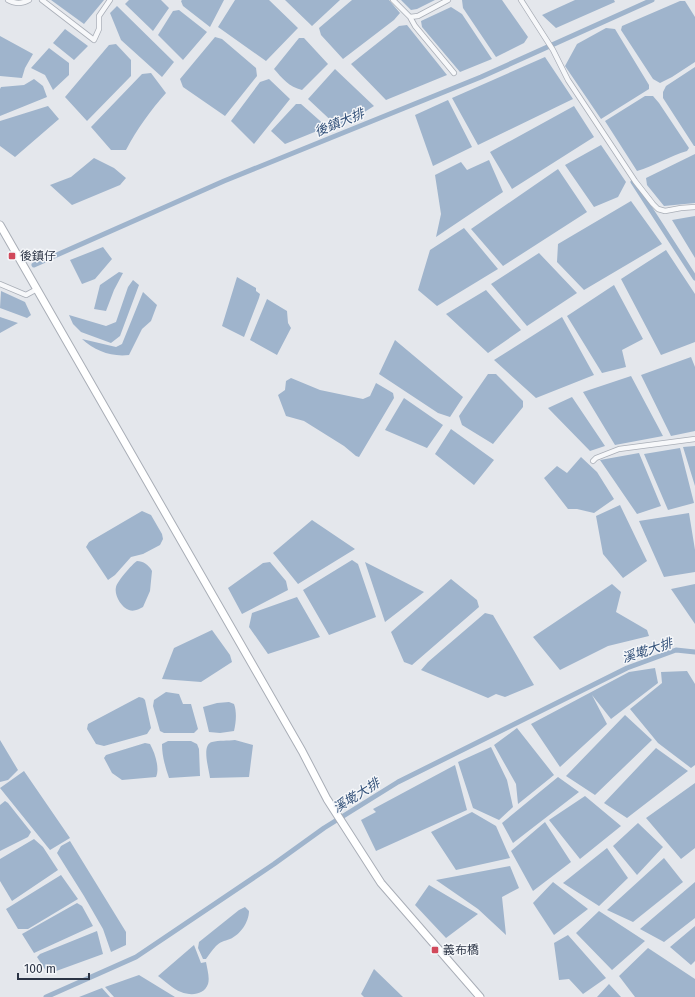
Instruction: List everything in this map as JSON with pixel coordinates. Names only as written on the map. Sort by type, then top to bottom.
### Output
[{"type":"main road","points":[[0,225],[302,751],[339,819],[381,883],[480,997]]},
{"type":"street","points":[[8,0],[18,4],[29,0]]},
{"type":"street","points":[[42,0],[94,40],[99,29],[99,16],[110,0]]},
{"type":"street","points":[[392,0],[410,17],[415,26],[454,73]]},
{"type":"street","points":[[410,17],[418,16],[448,0]]},
{"type":"street","points":[[521,0],[550,44],[568,80],[652,204],[658,209],[665,211],[695,207]]},
{"type":"street","points":[[0,284],[26,295],[37,289]]},
{"type":"street","points":[[593,461],[596,458],[619,449],[695,439]]},
{"type":"water","points":[[51,0],[104,0],[84,24]]},
{"type":"water","points":[[129,0],[161,0],[169,8],[153,31],[125,4]]},
{"type":"water","points":[[182,0],[224,0],[210,27],[183,6]]},
{"type":"water","points":[[235,0],[269,0],[298,28],[266,61],[218,27]]},
{"type":"water","points":[[285,0],[340,0],[312,26]]},
{"type":"water","points":[[352,0],[389,0],[400,13],[394,20],[343,59],[321,35],[319,28]]},
{"type":"water","points":[[401,0],[435,0],[417,9],[411,10]]},
{"type":"water","points":[[462,0],[502,0],[528,37],[524,43],[496,57],[463,8]]},
{"type":"water","points":[[575,0],[614,0],[615,2],[556,28],[542,15]]},
{"type":"water","points":[[680,1],[685,1],[695,17],[695,62],[660,83],[653,79],[621,30],[622,26]]},
{"type":"water","points":[[117,6],[174,62],[162,77],[121,40],[110,13]]},
{"type":"water","points":[[451,7],[462,14],[492,59],[460,72],[422,27],[421,21]]},
{"type":"water","points":[[179,10],[207,32],[183,60],[158,35],[173,11]]},
{"type":"water","points":[[407,25],[447,75],[386,100],[351,64],[399,26]]},
{"type":"water","points":[[606,28],[615,29],[649,85],[649,89],[601,119],[565,66],[577,44]]},
{"type":"water","points":[[65,29],[88,46],[74,60],[53,43]]},
{"type":"water","points":[[0,36],[33,54],[25,68],[22,78],[0,76]]},
{"type":"water","points":[[215,37],[222,39],[256,68],[257,76],[225,116],[183,87],[180,79]]},
{"type":"water","points":[[299,38],[304,38],[328,64],[302,90],[297,89],[283,79],[274,69]]},
{"type":"water","points":[[116,44],[131,60],[131,76],[87,121],[65,97],[109,45]]},
{"type":"water","points":[[49,48],[69,63],[69,75],[53,90],[45,75],[31,68]]},
{"type":"water","points":[[545,57],[573,99],[478,145],[452,98]]},
{"type":"water","points":[[695,67],[694,146],[663,98],[663,92],[666,86]]},
{"type":"water","points":[[335,69],[374,106],[339,128],[308,99]]},
{"type":"water","points":[[151,73],[166,93],[144,120],[126,150],[111,150],[91,127],[142,74]]},
{"type":"water","points":[[34,79],[43,86],[47,97],[0,116],[1,87],[24,85]]},
{"type":"water","points":[[269,79],[290,99],[254,144],[231,121],[260,82]]},
{"type":"water","points":[[645,96],[653,96],[659,103],[689,148],[687,151],[637,171],[605,121]]},
{"type":"water","points":[[448,100],[472,147],[433,166],[415,115]]},
{"type":"water","points":[[296,104],[301,104],[327,127],[285,144],[271,131]]},
{"type":"water","points":[[48,106],[59,119],[15,157],[0,146],[0,121]]},
{"type":"water","points":[[574,106],[594,137],[512,189],[490,152]]},
{"type":"water","points":[[601,145],[626,182],[618,197],[594,207],[565,165]]},
{"type":"water","points":[[695,154],[695,203],[664,206],[647,185],[646,178]]},
{"type":"water","points":[[94,158],[114,168],[126,178],[120,185],[72,205],[50,185],[71,177]]},
{"type":"water","points":[[489,160],[503,192],[436,237],[441,214],[435,175],[461,162],[467,170]]},
{"type":"water","points":[[558,169],[587,212],[503,266],[471,229]]},
{"type":"water","points":[[631,201],[662,244],[584,290],[557,262],[558,244]]},
{"type":"water","points":[[695,216],[695,258],[672,220]]},
{"type":"water","points":[[464,228],[498,269],[437,306],[418,290],[430,250]]},
{"type":"water","points":[[103,247],[112,259],[95,279],[82,284],[70,260]]},
{"type":"water","points":[[666,250],[695,294],[695,342],[661,355],[621,279]]},
{"type":"water","points":[[539,253],[577,293],[527,326],[491,284]]},
{"type":"water","points":[[119,272],[123,273],[114,290],[106,311],[94,309],[100,285]]},
{"type":"water","points":[[237,277],[256,288],[256,291],[260,294],[244,337],[222,326]]},
{"type":"water","points":[[133,280],[139,285],[120,336],[111,343],[81,332],[73,324],[69,315],[106,326],[116,322],[128,287]]},
{"type":"water","points":[[614,285],[643,339],[622,350],[626,367],[602,373],[567,316]]},
{"type":"water","points":[[486,290],[521,330],[488,353],[446,314]]},
{"type":"water","points":[[1,291],[25,302],[31,315],[27,318],[0,308]]},
{"type":"water","points":[[143,292],[157,305],[151,321],[142,329],[129,355],[116,355],[98,350],[82,339],[116,347],[122,344]]},
{"type":"water","points":[[267,299],[287,311],[288,323],[291,328],[277,355],[250,340]]},
{"type":"water","points":[[0,317],[18,323],[0,333]]},
{"type":"water","points":[[562,317],[594,375],[536,398],[494,360]]},
{"type":"water","points":[[395,340],[463,397],[450,417],[438,413],[379,374]]},
{"type":"water","points":[[691,357],[695,367],[695,431],[671,436],[641,375]]},
{"type":"water","points":[[488,374],[496,374],[523,401],[523,407],[493,444],[462,425],[459,416]]},
{"type":"water","points":[[631,376],[663,436],[615,445],[583,392]]},
{"type":"water","points":[[291,378],[320,390],[363,399],[370,396],[376,383],[393,393],[394,398],[359,457],[304,421],[286,416],[278,395],[285,390],[286,381]]},
{"type":"water","points":[[572,397],[605,446],[590,451],[548,408]]},
{"type":"water","points":[[404,398],[443,425],[427,448],[385,430]]},
{"type":"water","points":[[451,429],[494,460],[474,485],[435,454]]},
{"type":"water","points":[[695,446],[695,486],[683,447]]},
{"type":"water","points":[[680,448],[694,503],[668,510],[644,454]]},
{"type":"water","points":[[639,453],[661,506],[637,514],[600,460]]},
{"type":"water","points":[[581,457],[597,472],[614,499],[594,513],[577,509],[568,509],[544,478],[557,466],[567,473]]},
{"type":"water","points":[[620,505],[647,561],[623,578],[603,554],[596,516]]},
{"type":"water","points":[[142,511],[151,515],[162,534],[163,539],[160,545],[143,554],[131,557],[115,575],[108,580],[86,547],[89,542]]},
{"type":"water","points":[[689,513],[695,550],[695,572],[664,577],[639,521]]},
{"type":"water","points":[[312,520],[355,549],[298,584],[273,553]]},
{"type":"water","points":[[352,560],[358,564],[376,617],[329,635],[303,590]]},
{"type":"water","points":[[137,561],[146,564],[152,571],[150,591],[143,607],[131,611],[123,606],[119,600],[116,594],[116,587],[125,573]]},
{"type":"water","points":[[270,562],[286,581],[288,590],[242,614],[228,588],[263,563]]},
{"type":"water","points":[[365,562],[424,592],[385,622]]},
{"type":"water","points":[[451,579],[477,600],[479,607],[412,665],[404,662],[391,632]]},
{"type":"water","points":[[612,584],[621,592],[616,612],[647,630],[649,636],[608,646],[560,670],[533,637]]},
{"type":"water","points":[[695,584],[695,624],[671,589]]},
{"type":"water","points":[[297,597],[320,637],[268,654],[249,627],[252,613]]},
{"type":"water","points":[[485,613],[493,615],[534,685],[505,697],[496,694],[488,698],[421,670],[428,662]]},
{"type":"water","points":[[212,630],[230,655],[232,662],[201,682],[162,679],[174,648]]},
{"type":"water","points":[[655,668],[658,683],[611,719],[592,695],[607,724],[560,767],[531,724],[629,672]]},
{"type":"water","points":[[687,671],[695,684],[695,765],[691,768],[658,743],[630,709],[662,683],[661,672]]},
{"type":"water","points":[[166,692],[179,694],[183,704],[191,704],[198,729],[194,733],[164,733],[160,731],[153,706],[154,700]]},
{"type":"water","points":[[139,697],[145,700],[151,728],[147,734],[104,746],[96,744],[87,729],[88,724]]},
{"type":"water","points":[[229,702],[234,704],[236,710],[234,731],[220,733],[209,732],[203,707],[217,703]]},
{"type":"water","points":[[625,715],[652,740],[595,795],[566,776]]},
{"type":"water","points":[[517,728],[554,775],[518,804],[516,784],[494,745]]},
{"type":"water","points":[[0,740],[18,770],[8,780],[0,782]]},
{"type":"water","points":[[235,740],[253,745],[249,777],[210,778],[206,752],[209,744],[215,741]]},
{"type":"water","points":[[168,741],[191,741],[197,744],[199,749],[200,776],[169,778],[164,761],[162,744]]},
{"type":"water","points":[[145,743],[150,744],[155,756],[157,765],[156,777],[122,780],[112,773],[104,758],[106,755]]},
{"type":"water","points":[[491,747],[507,780],[513,807],[499,820],[473,808],[458,762]]},
{"type":"water","points":[[656,748],[688,771],[627,818],[604,803]]},
{"type":"water","points":[[455,765],[467,810],[376,851],[361,820],[376,812],[373,809]]},
{"type":"water","points":[[24,771],[70,838],[50,850],[0,788]]},
{"type":"water","points":[[558,777],[579,792],[513,843],[502,823]]},
{"type":"water","points":[[695,783],[695,848],[681,859],[646,818]]},
{"type":"water","points":[[585,796],[621,826],[580,859],[549,820]]},
{"type":"water","points":[[5,801],[31,832],[28,837],[0,851],[0,805]]},
{"type":"water","points":[[472,812],[496,826],[510,858],[456,870],[431,832]]},
{"type":"water","points":[[545,822],[571,862],[533,891],[511,851]]},
{"type":"water","points":[[638,823],[663,847],[637,875],[613,846]]},
{"type":"water","points":[[34,839],[43,847],[58,870],[12,901],[0,881],[0,859]]},
{"type":"water","points":[[70,841],[126,932],[126,945],[111,952],[103,929],[57,853],[61,846]]},
{"type":"water","points":[[607,848],[628,878],[599,906],[563,883]]},
{"type":"water","points":[[664,858],[683,882],[633,922],[607,910]]},
{"type":"water","points":[[510,866],[519,888],[502,897],[506,935],[478,909],[436,880]]},
{"type":"water","points":[[61,875],[78,899],[28,929],[18,929],[6,909]]},
{"type":"water","points":[[553,882],[588,909],[554,935],[533,903]]},
{"type":"water","points":[[695,882],[695,918],[664,942],[640,929]]},
{"type":"water","points":[[429,885],[478,914],[446,938],[415,905]]},
{"type":"water","points":[[77,903],[82,906],[93,926],[34,953],[22,934]]},
{"type":"water","points":[[245,907],[249,911],[246,924],[234,937],[216,946],[206,959],[203,959],[198,948],[199,942],[239,910]]},
{"type":"water","points":[[599,911],[645,941],[612,970],[576,933]]},
{"type":"water","points":[[695,926],[695,961],[691,965],[670,947]]},
{"type":"water","points":[[97,931],[103,954],[48,974],[37,957],[40,954]]},
{"type":"water","points":[[568,935],[606,978],[583,994],[569,979],[559,980],[554,943]]},
{"type":"water","points":[[194,945],[201,963],[206,962],[209,982],[204,990],[197,994],[189,994],[175,989],[158,976]]},
{"type":"water","points":[[648,948],[695,979],[695,997],[635,997],[619,976]]},
{"type":"water","points":[[374,969],[403,997],[364,997],[361,994]]},
{"type":"water","points":[[139,975],[175,997],[114,997],[105,987]]},
{"type":"water","points":[[609,984],[621,997],[597,997]]},
{"type":"water","points":[[102,988],[110,997],[79,997]]},
{"type":"waterway","name":"後鎮大排","points":[[34,265],[224,181],[481,77],[652,0]]},
{"type":"waterway","points":[[633,182],[695,278]]},
{"type":"waterway","name":"溪墘大排","points":[[46,997],[136,957],[274,864],[324,828],[398,782],[627,668],[676,650],[695,652]]},
{"type":"place","name":"後鎮仔","points":[[12,256]]},
{"type":"place","name":"義布橋","points":[[435,950]]}]
